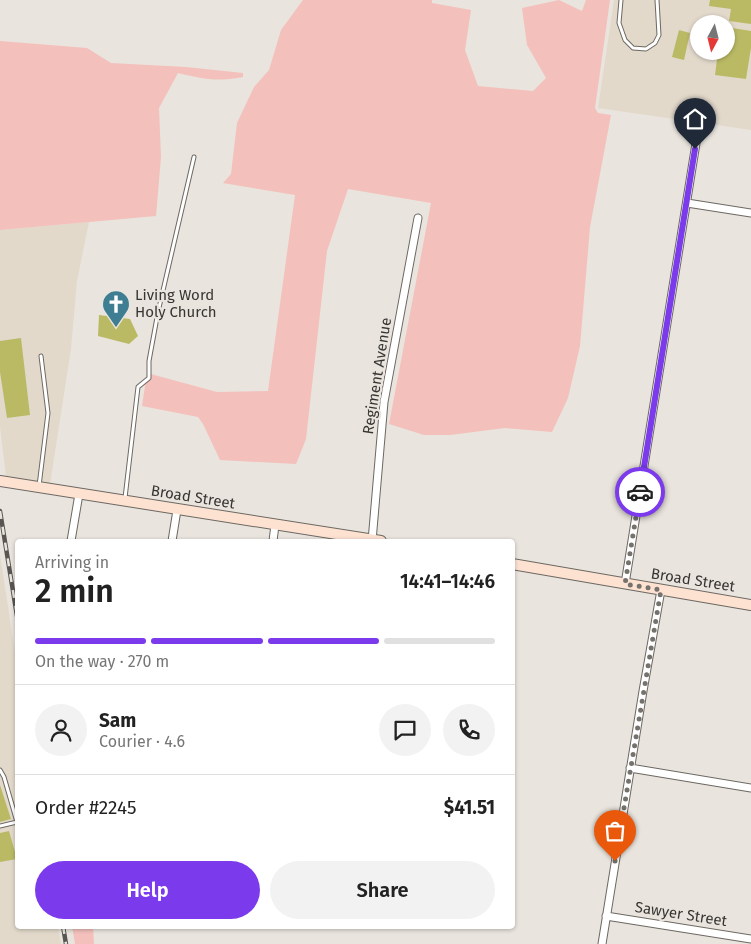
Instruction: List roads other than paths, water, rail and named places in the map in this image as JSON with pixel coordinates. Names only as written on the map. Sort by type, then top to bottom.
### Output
[{"type":"street","points":[[625,584],[698,130]]},
{"type":"street","points":[[687,203],[751,213]]},
{"type":"street","name":"Regiment Avenue","points":[[375,539],[384,402],[418,218]]},
{"type":"street","name":"Broad Street","points":[[0,481],[362,539]]},
{"type":"street","points":[[71,539],[79,494]]},
{"type":"street","points":[[172,539],[177,510]]},
{"type":"street","points":[[272,539],[275,525]]},
{"type":"street","name":"Broad Street","points":[[515,565],[751,605]]},
{"type":"street","points":[[602,944],[661,590]]},
{"type":"street","points":[[630,768],[751,788]]},
{"type":"street","name":"Sawyer Street","points":[[606,916],[751,939]]},
{"type":"lane","points":[[621,0],[619,23],[625,40],[633,48],[646,49],[655,43],[659,35],[657,0]]},
{"type":"lane","points":[[125,501],[127,468],[138,387],[149,378],[149,361],[158,312],[194,157]]},
{"type":"lane","points":[[39,487],[48,413],[41,356]]},
{"type":"lane","points":[[0,770],[4,777],[15,818]]},
{"type":"lane","points":[[0,826],[15,822]]},
{"type":"railway","points":[[0,511],[15,604]]},
{"type":"railway","points":[[64,929],[66,944]]},
{"type":"place","name":"Living Word Holy Church","points":[[116,328]]}]
